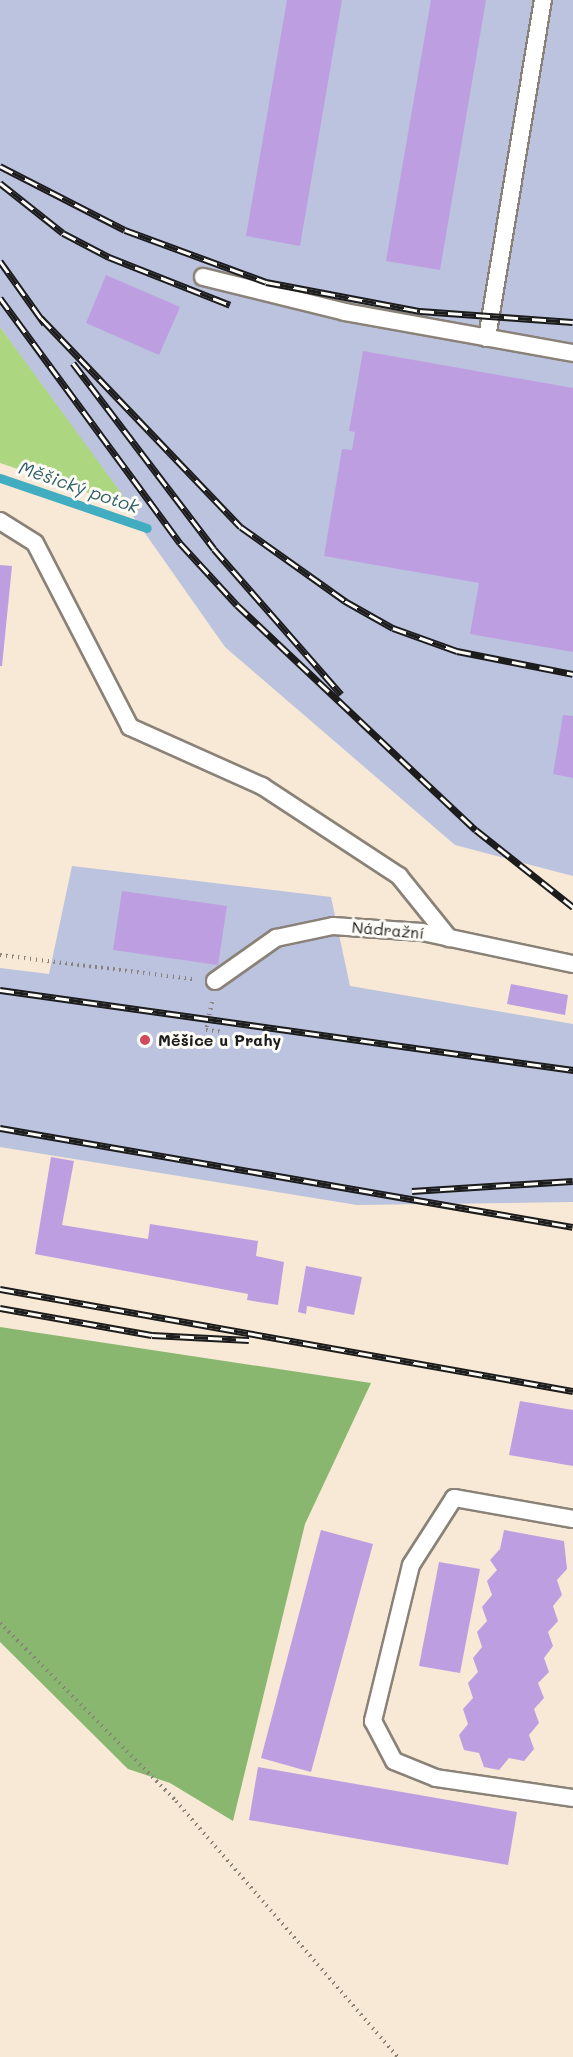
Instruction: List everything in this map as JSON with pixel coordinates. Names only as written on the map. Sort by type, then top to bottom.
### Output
[{"type":"lane","points":[[487,338],[543,0]]},
{"type":"lane","points":[[203,277],[345,312],[573,353]]},
{"type":"lane","points":[[0,521],[35,543],[130,727],[262,786],[399,876],[449,938]]},
{"type":"lane","name":"Nádražní","points":[[215,981],[276,938],[333,926],[449,938],[573,964]]},
{"type":"lane","points":[[573,1519],[454,1498],[411,1565],[374,1721],[394,1761],[436,1778],[573,1798]]},
{"type":"path","points":[[0,955],[215,981],[206,1030],[224,1032]]},
{"type":"path","points":[[0,1623],[176,1801],[398,2057]]},
{"type":"shaded area","points":[[0,0],[573,0],[573,876],[455,845],[225,647],[0,327]]},
{"type":"shaded area","points":[[72,866],[331,897],[350,986],[573,1024],[573,1202],[357,1205],[0,1147],[0,968],[49,974]]},
{"type":"green space","points":[[0,327],[132,508],[0,463]]},
{"type":"green space","points":[[0,1327],[371,1383],[305,1524],[233,1821],[170,1783],[128,1769],[0,1642]]},
{"type":"building","points":[[287,0],[342,0],[300,246],[246,236]]},
{"type":"building","points":[[431,0],[486,0],[440,270],[386,261]]},
{"type":"building","points":[[106,275],[180,307],[159,355],[86,323]]},
{"type":"building","points":[[363,351],[573,388],[573,652],[470,634],[479,583],[324,556],[342,449],[352,450],[355,432],[349,431]]},
{"type":"building","points":[[0,565],[12,566],[2,666],[0,666]]},
{"type":"building","points":[[563,715],[573,716],[573,778],[553,774]]},
{"type":"building","points":[[122,891],[227,906],[218,965],[113,950]]},
{"type":"building","points":[[511,984],[568,995],[565,1015],[507,1004]]},
{"type":"building","points":[[51,1157],[74,1161],[62,1225],[148,1239],[150,1224],[258,1241],[256,1256],[284,1262],[278,1305],[247,1300],[248,1294],[35,1254]]},
{"type":"building","points":[[306,1266],[362,1277],[354,1315],[307,1306],[306,1314],[298,1312]]},
{"type":"building","points":[[520,1401],[573,1410],[573,1466],[509,1455]]},
{"type":"building","points":[[321,1530],[373,1544],[311,1772],[261,1758]]},
{"type":"building","points":[[504,1530],[564,1541],[567,1569],[557,1580],[562,1595],[553,1606],[558,1621],[548,1632],[553,1646],[544,1658],[549,1672],[538,1683],[544,1698],[534,1709],[539,1723],[529,1735],[534,1749],[524,1761],[509,1758],[499,1770],[484,1767],[479,1753],[464,1750],[459,1735],[468,1724],[463,1709],[473,1698],[468,1683],[478,1672],[473,1658],[482,1647],[477,1632],[487,1621],[482,1607],[492,1595],[487,1581],[497,1570],[490,1560],[500,1549]]},
{"type":"building","points":[[439,1562],[480,1569],[460,1673],[419,1666]]},
{"type":"building","points":[[258,1767],[517,1812],[508,1865],[249,1820]]},
{"type":"waterway","name":"Měšický potok","points":[[0,478],[147,528]]},
{"type":"railway","points":[[0,166],[125,230],[266,282],[420,311],[573,322]]},
{"type":"railway","points":[[0,183],[63,233],[109,257],[230,305]]},
{"type":"railway","points":[[0,261],[45,324]]},
{"type":"railway","points":[[0,298],[180,543],[237,605],[476,830],[573,907]]},
{"type":"railway","points":[[41,318],[241,527],[345,601],[393,628],[457,651],[573,674]]},
{"type":"railway","points":[[73,363],[214,549],[341,694]]},
{"type":"railway","points":[[0,990],[573,1070]]},
{"type":"railway","points":[[0,1128],[573,1227]]},
{"type":"railway","points":[[412,1191],[573,1181]]},
{"type":"railway","points":[[0,1289],[573,1391]]},
{"type":"railway","points":[[0,1308],[152,1335],[249,1340]]},
{"type":"place","name":"Měšice u Prahy","points":[[145,1040]]}]
